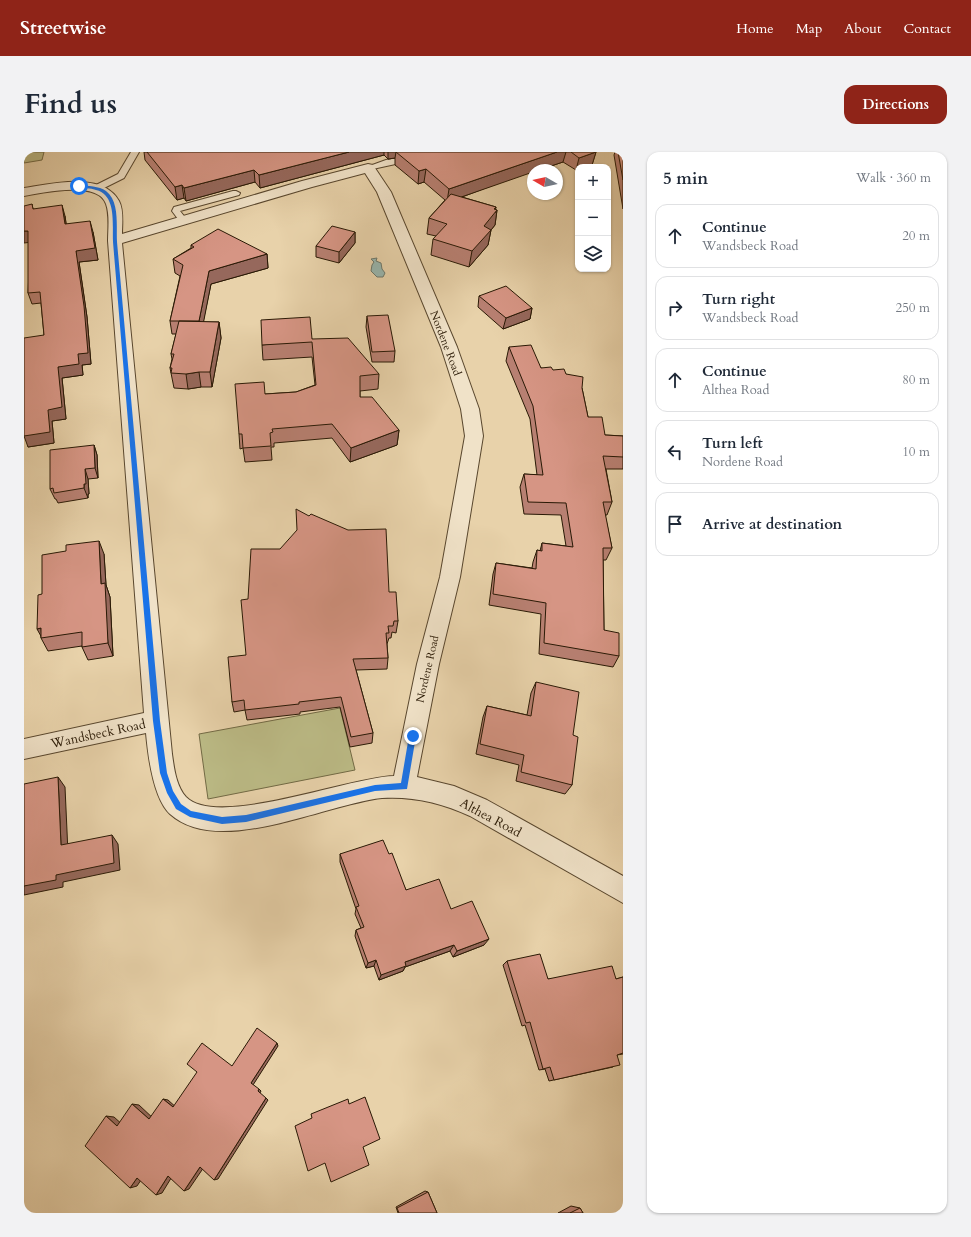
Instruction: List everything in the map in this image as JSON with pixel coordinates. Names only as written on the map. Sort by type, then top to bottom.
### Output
[{"type":"street","points":[[115,242],[308,184],[368,168]]},
{"type":"street","name":"Nordene Road","points":[[368,168],[384,192],[449,347],[470,409],[474,436],[450,577],[426,671],[404,786]]},
{"type":"street","points":[[24,192],[79,186],[97,188]]},
{"type":"street","name":"Wandsbeck Road","points":[[24,749],[156,721],[115,242],[113,203],[105,192],[97,188]]},
{"type":"street","name":"Althea Road","points":[[156,721],[164,773],[170,793],[179,806],[190,814],[222,821],[246,819],[375,788],[404,786],[427,790],[469,802],[623,890]]},
{"type":"lane","points":[[97,188],[121,176],[136,152]]},
{"type":"lane","points":[[368,168],[402,159],[420,157]]},
{"type":"lane","points":[[184,221],[176,211],[177,209],[236,193]]},
{"type":"shaded area","points":[[24,152],[44,152],[42,160],[24,163]]},
{"type":"shaded area","points":[[340,708],[355,770],[208,799],[199,734]]},
{"type":"water","points":[[377,258],[376,261],[381,263],[382,269],[385,273],[383,277],[377,277],[371,271],[374,262],[371,259]]},
{"type":"building","points":[[147,152],[349,152],[259,175],[254,170],[184,188],[182,185],[175,187]]},
{"type":"building","points":[[396,152],[557,152],[449,189],[426,169],[419,171]]},
{"type":"building","points":[[571,152],[596,152],[579,158]]},
{"type":"building","points":[[618,152],[623,152],[623,180]]},
{"type":"building","points":[[451,194],[496,207],[494,209],[497,210],[484,226],[491,230],[472,251],[433,239],[447,224],[429,218]]},
{"type":"building","points":[[32,204],[33,209],[62,205],[65,224],[90,221],[95,248],[76,251],[84,306],[88,353],[78,354],[79,364],[58,367],[62,407],[48,410],[50,432],[24,436],[24,338],[44,335],[40,292],[28,293],[28,231],[24,231],[24,206]]},
{"type":"building","points":[[332,226],[355,232],[339,252],[316,246]]},
{"type":"building","points":[[218,229],[267,254],[209,271],[199,321],[170,321],[183,265],[173,259],[194,247],[191,245]]},
{"type":"building","points":[[506,286],[532,308],[506,318],[479,296]]},
{"type":"building","points":[[388,315],[395,351],[372,352],[367,316]]},
{"type":"building","points":[[310,317],[312,339],[348,338],[379,374],[360,376],[360,397],[372,397],[399,430],[351,448],[332,424],[272,429],[273,432],[270,433],[271,446],[243,448],[242,434],[239,434],[235,384],[264,382],[265,394],[296,392],[316,385],[312,342],[262,345],[261,320]]},
{"type":"building","points":[[179,321],[219,322],[210,372],[186,374],[171,373],[172,368],[170,368],[174,354],[171,354]]},
{"type":"building","points":[[531,345],[541,368],[551,367],[553,370],[564,369],[566,374],[583,377],[582,388],[588,417],[602,417],[605,435],[623,436],[623,457],[603,456],[612,502],[603,502],[612,548],[603,548],[604,630],[619,633],[619,656],[544,643],[546,603],[493,594],[496,563],[536,569],[537,550],[542,551],[542,543],[573,547],[566,503],[528,502],[524,474],[543,475],[533,406],[509,347]]},
{"type":"building","points":[[94,445],[95,468],[85,469],[86,484],[84,484],[84,488],[54,493],[53,488],[50,489],[50,450]]},
{"type":"building","points":[[296,509],[309,516],[311,514],[348,530],[386,529],[389,592],[396,592],[398,621],[394,621],[393,626],[388,626],[389,633],[386,633],[388,658],[353,659],[373,733],[351,737],[341,697],[299,702],[299,704],[245,710],[244,700],[232,702],[228,657],[246,655],[241,600],[248,599],[251,549],[280,549],[297,530]]},
{"type":"building","points":[[99,541],[101,584],[105,583],[108,643],[82,647],[82,632],[41,638],[41,628],[37,629],[38,595],[42,594],[42,555],[66,551],[66,545]]},
{"type":"building","points":[[536,682],[579,692],[573,735],[578,737],[572,785],[521,772],[524,755],[480,744],[487,706],[531,716]]},
{"type":"building","points":[[58,777],[61,845],[112,835],[114,863],[56,875],[56,880],[24,886],[24,784]]},
{"type":"building","points":[[383,840],[389,854],[392,853],[406,890],[439,879],[451,909],[472,901],[489,939],[457,951],[454,945],[405,962],[406,966],[381,975],[376,960],[368,963],[356,930],[364,927],[356,907],[359,906],[340,854]]},
{"type":"building","points":[[540,954],[548,979],[612,966],[616,979],[623,977],[623,1053],[617,1055],[620,1065],[554,1080],[550,1067],[543,1069],[530,1022],[526,1023],[507,961]]},
{"type":"building","points":[[257,1028],[277,1043],[251,1083],[259,1089],[258,1091],[266,1098],[214,1180],[200,1167],[184,1191],[168,1176],[156,1195],[137,1178],[130,1188],[85,1146],[106,1116],[117,1126],[132,1104],[149,1119],[163,1099],[173,1107],[197,1072],[187,1064],[202,1043],[232,1066]]},
{"type":"building","points":[[365,1097],[380,1139],[363,1147],[369,1165],[331,1182],[325,1163],[308,1171],[295,1126],[312,1118],[311,1114],[348,1099],[349,1104]]},
{"type":"building","points":[[428,1192],[437,1213],[399,1213],[397,1208]]},
{"type":"building","points":[[580,1208],[583,1213],[570,1213]]},
{"type":"route","points":[[79,186],[97,188],[105,192],[113,203],[115,242],[156,721],[164,773],[170,793],[179,806],[190,814],[222,821],[246,819],[375,788],[404,786],[413,736]]}]
